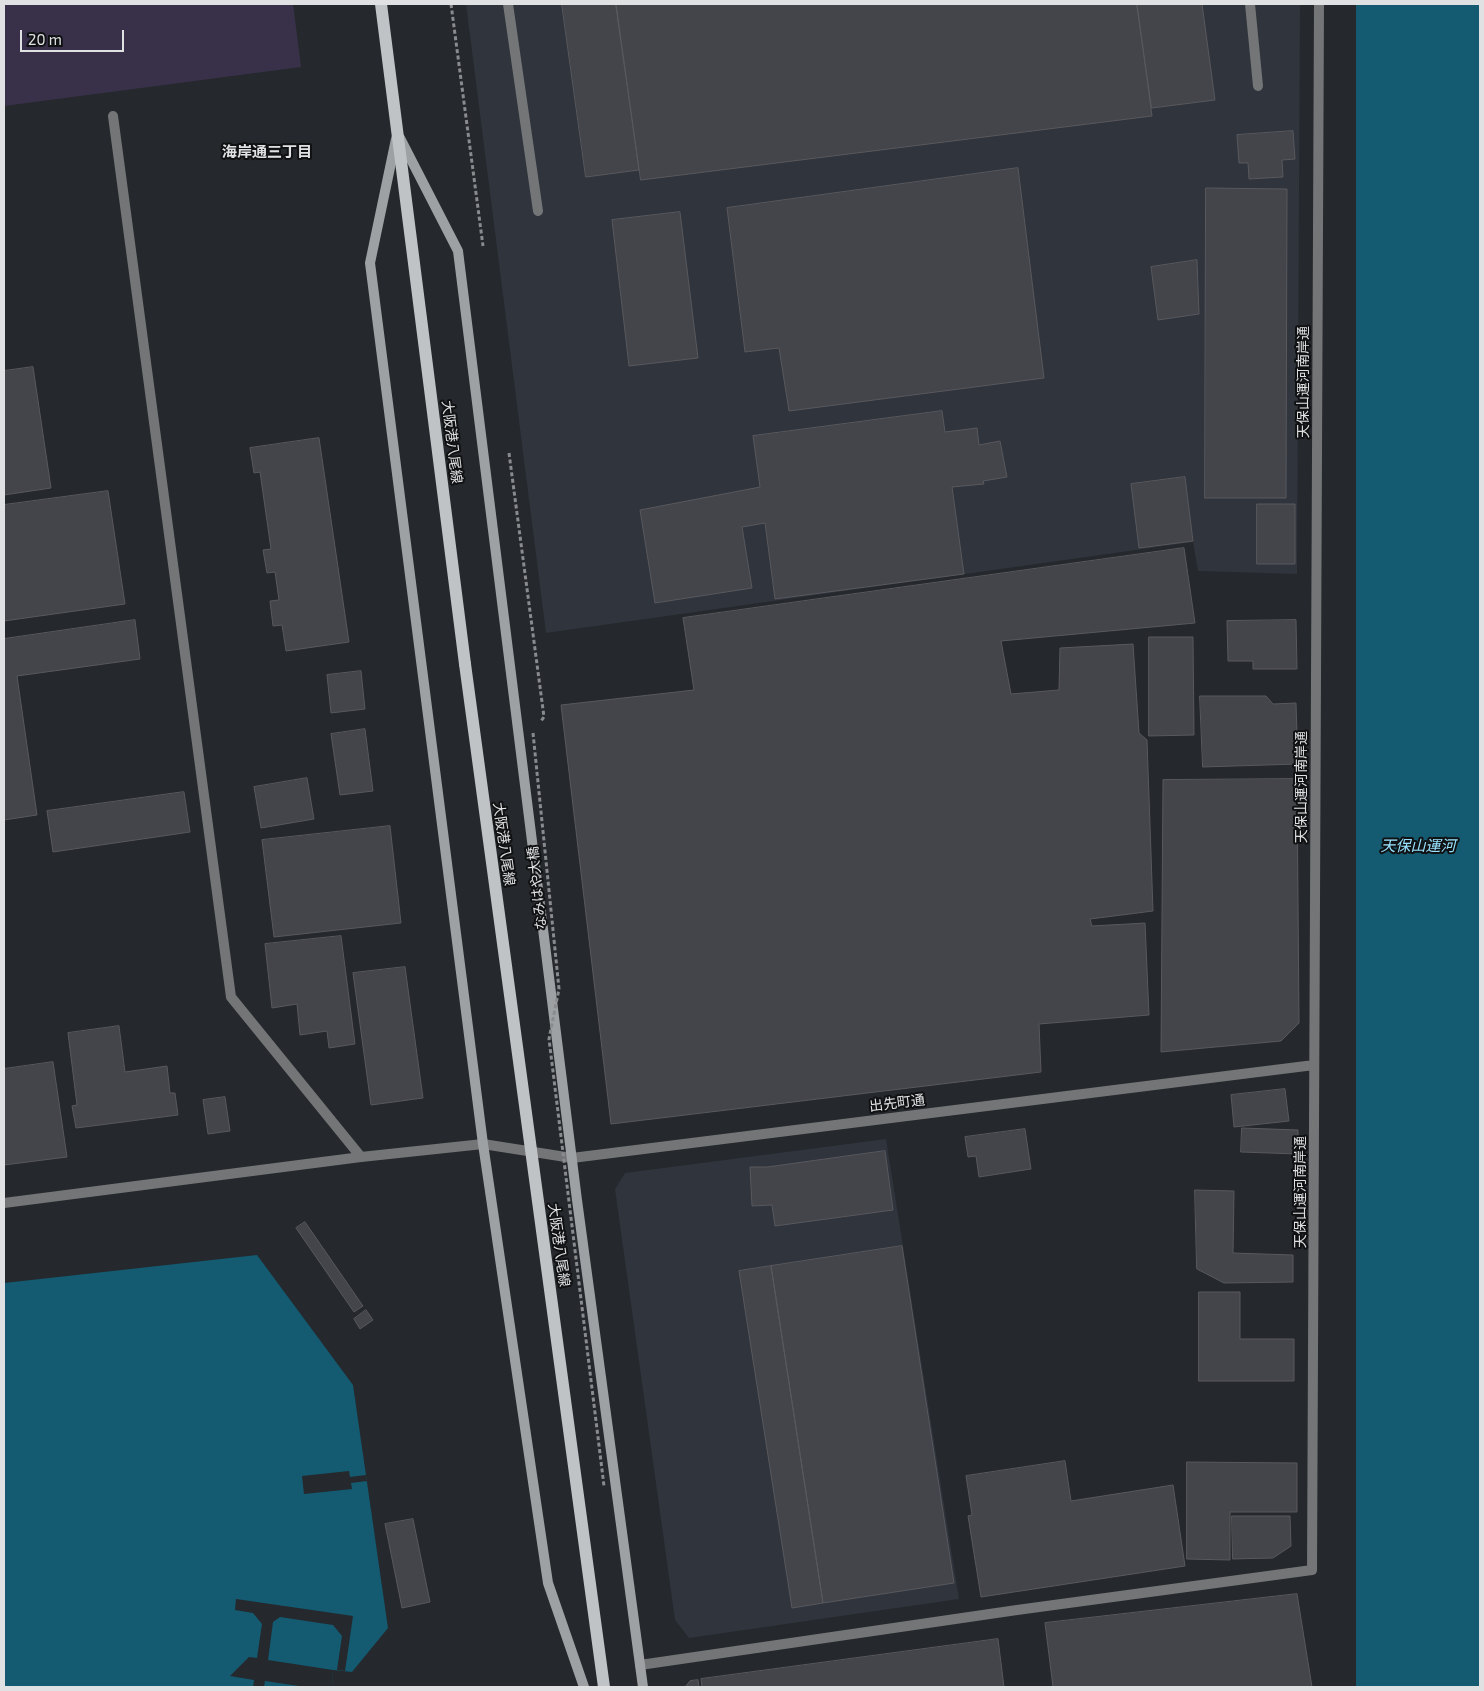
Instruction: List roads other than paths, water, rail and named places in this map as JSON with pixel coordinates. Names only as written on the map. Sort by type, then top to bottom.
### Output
[{"type":"main road","name":"大阪港八尾線","points":[[381,4],[465,664],[604,1687]]},
{"type":"street","points":[[508,4],[538,211]]},
{"type":"street","points":[[1250,4],[1258,86]]},
{"type":"street","name":"天保山運河南岸通","points":[[640,1665],[1017,1610],[1312,1570],[1318,4]]},
{"type":"street","points":[[113,116],[231,997],[361,1157]]},
{"type":"street","points":[[398,133],[370,263],[483,1144],[548,1583],[584,1687]]},
{"type":"street","points":[[398,133],[458,251],[572,1158],[643,1687]]},
{"type":"street","name":"出先町通","points":[[4,1203],[361,1157],[483,1144],[572,1158],[1314,1065]]},
{"type":"water","name":"天保山運河","points":[[1356,4],[1480,4],[1480,1687],[1356,1687]]},
{"type":"water","points":[[257,1255],[353,1385],[388,1628],[352,1672],[333,1670],[332,1687],[4,1687],[4,1283]]},
{"type":"district","name":"海岸通三丁目","points":[[267,152]]}]
